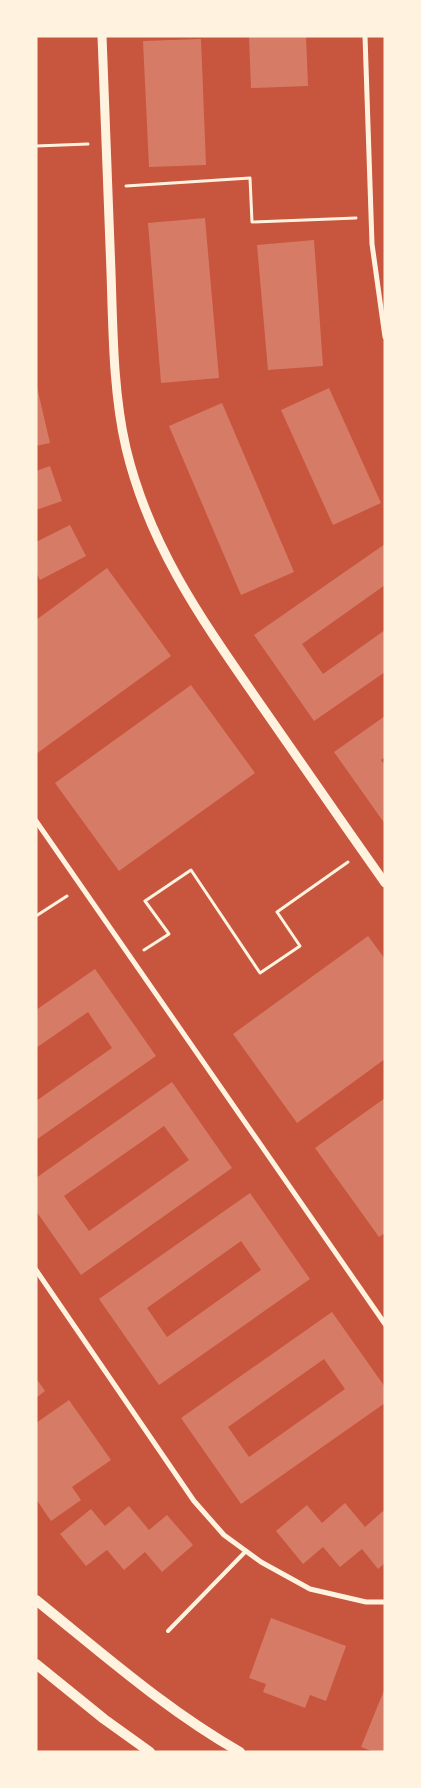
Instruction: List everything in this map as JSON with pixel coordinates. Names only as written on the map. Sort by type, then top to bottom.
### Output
[{"type":"main road","points":[[36,1600],[134,1679],[210,1735],[240,1752]]},
{"type":"main road","points":[[36,1664],[104,1719],[150,1752]]},
{"type":"street","points":[[102,36],[114,337],[118,392],[126,447],[141,497],[159,543],[185,593],[385,883]]},
{"type":"street","points":[[365,36],[372,244],[385,337]]},
{"type":"street","points":[[36,821],[385,1324]]},
{"type":"street","points":[[36,1270],[194,1501],[224,1535],[261,1562],[310,1589],[366,1602],[385,1602]]},
{"type":"lane","points":[[168,1631],[246,1552]]},
{"type":"path","points":[[36,146],[106,144]]},
{"type":"path","points":[[108,187],[250,178],[252,222],[371,218]]},
{"type":"path","points":[[131,959],[168,934],[145,901],[190,870],[260,973],[300,946],[277,912],[362,851]]},
{"type":"path","points":[[36,916],[81,886]]},
{"type":"building","points":[[249,36],[306,36],[308,86],[251,88]]},
{"type":"building","points":[[201,39],[206,165],[149,167],[143,41]]},
{"type":"building","points":[[205,218],[219,378],[161,383],[148,223]]},
{"type":"building","points":[[314,240],[323,366],[268,370],[257,245]]},
{"type":"building","points":[[36,383],[50,443],[36,446]]},
{"type":"building","points":[[329,388],[381,503],[333,525],[281,410]]},
{"type":"building","points":[[222,403],[294,572],[241,595],[169,426]]},
{"type":"building","points":[[50,466],[62,501],[36,510],[36,471]]},
{"type":"building","points":[[70,525],[86,556],[40,580],[36,572],[36,542]]},
{"type":"building","points":[[385,544],[385,585],[302,644],[323,674],[385,630],[385,672],[314,721],[254,635]]},
{"type":"building","points":[[107,568],[171,656],[36,754],[36,620]]},
{"type":"building","points":[[191,685],[255,773],[119,871],[55,783]]},
{"type":"building","points":[[385,716],[385,757],[381,760],[385,765],[385,824],[334,752]]},
{"type":"building","points":[[368,936],[385,959],[385,1059],[297,1123],[233,1034]]},
{"type":"building","points":[[95,969],[156,1056],[36,1140],[36,1101],[112,1048],[88,1012],[36,1048],[36,1010]]},
{"type":"building","points":[[172,1082],[232,1168],[81,1275],[36,1211],[36,1178]],"holes":[[[164,1126],[189,1160],[89,1231],[64,1196]]]},
{"type":"building","points":[[385,1098],[385,1233],[379,1237],[315,1148]]},
{"type":"building","points":[[250,1193],[310,1279],[159,1385],[99,1299]],"holes":[[[241,1241],[261,1270],[167,1337],[147,1308]]]},
{"type":"building","points":[[332,1312],[385,1387],[385,1403],[241,1504],[181,1418]],"holes":[[[324,1359],[345,1389],[249,1457],[228,1427]]]},
{"type":"building","points":[[36,1378],[45,1391],[36,1398]]},
{"type":"building","points":[[69,1400],[111,1460],[72,1487],[81,1500],[51,1521],[36,1499],[36,1423]]},
{"type":"building","points":[[345,1503],[365,1527],[383,1511],[385,1513],[385,1563],[378,1569],[362,1549],[340,1567],[323,1547],[303,1564],[276,1531],[307,1505],[322,1523]]},
{"type":"building","points":[[129,1506],[149,1530],[167,1515],[193,1545],[162,1572],[145,1552],[124,1570],[107,1550],[86,1566],[60,1534],[91,1509],[105,1526]]},
{"type":"building","points":[[271,1618],[346,1646],[326,1701],[310,1695],[305,1708],[263,1692],[266,1684],[249,1678]]},
{"type":"building","points":[[385,1688],[385,1752],[374,1752],[361,1747]]}]
